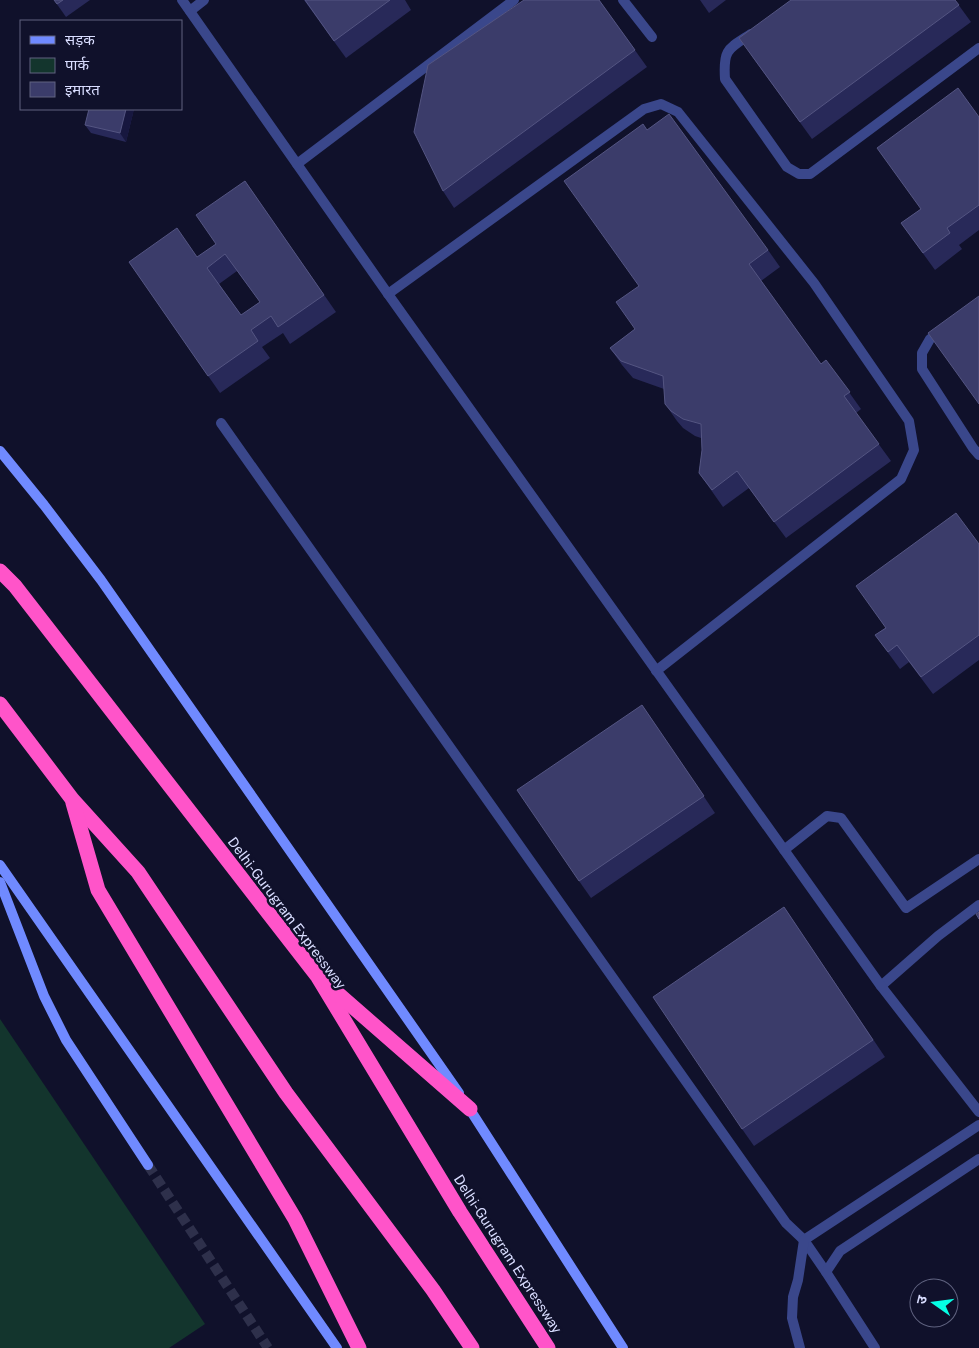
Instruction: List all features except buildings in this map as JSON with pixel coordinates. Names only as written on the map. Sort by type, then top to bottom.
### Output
[{"type":"highway","name":"Delhi-Gurugram Expressway","points":[[0,572],[21,594],[318,977],[460,1212],[548,1348]]},
{"type":"highway","points":[[0,704],[72,799],[138,872],[286,1093],[433,1290],[472,1348]]},
{"type":"highway","points":[[72,799],[98,890],[294,1219],[359,1348]]},
{"type":"highway","points":[[318,977],[470,1109]]},
{"type":"main road","points":[[0,451],[101,580],[470,1109],[623,1348]]},
{"type":"main road","points":[[0,865],[338,1348]]},
{"type":"main road","points":[[0,882],[44,996],[66,1040],[148,1165]]},
{"type":"street","points":[[182,0],[388,294],[881,986],[979,1112]]},
{"type":"street","points":[[190,12],[204,0]]},
{"type":"street","points":[[297,164],[514,0]]},
{"type":"street","points":[[623,0],[652,37]]},
{"type":"street","points":[[761,27],[729,49],[724,62],[726,79],[787,167],[799,174],[810,174],[979,48]]},
{"type":"street","points":[[388,294],[644,109],[661,104],[678,112],[814,283],[909,421],[914,450],[901,479],[656,671]]},
{"type":"street","points":[[951,324],[930,339],[922,353],[922,369],[979,455]]},
{"type":"street","points":[[221,423],[786,1223],[804,1240],[874,1348]]},
{"type":"street","points":[[784,850],[827,816],[841,818],[906,908],[979,859]]},
{"type":"street","points":[[881,986],[938,936],[979,905]]},
{"type":"street","points":[[800,1348],[792,1318],[804,1240],[979,1125]]},
{"type":"street","points":[[826,1272],[840,1251],[979,1159]]},
{"type":"green space","points":[[0,1019],[205,1324],[169,1348],[0,1348]]},
{"type":"tunnel","points":[[148,1165],[268,1348]]}]
